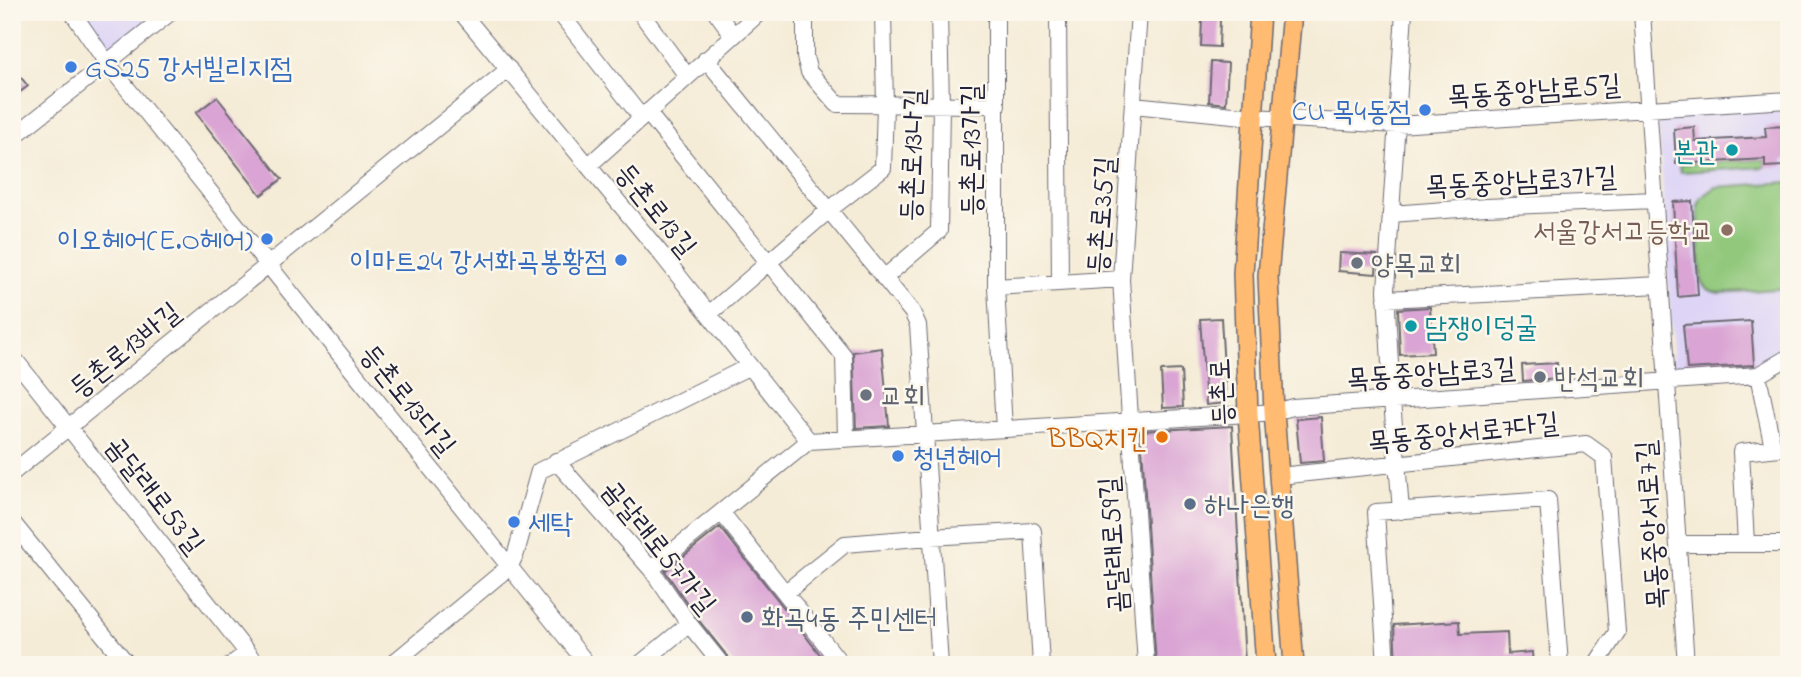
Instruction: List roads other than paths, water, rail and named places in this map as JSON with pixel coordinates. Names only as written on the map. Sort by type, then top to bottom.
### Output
[{"type":"main road","name":"등촌로","points":[[1260,12],[1243,274],[1248,414],[1266,665]]},
{"type":"main road","name":"등촌로","points":[[1292,12],[1268,276],[1274,412],[1294,665]]},
{"type":"street","points":[[72,12],[107,63],[268,265]]},
{"type":"street","name":"등촌로13길","points":[[461,12],[709,314],[809,441]]},
{"type":"street","name":"등촌로13길","points":[[559,12],[844,356],[846,439]]},
{"type":"street","points":[[640,12],[687,76]]},
{"type":"street","points":[[716,12],[733,35]]},
{"type":"street","points":[[588,166],[760,12]]},
{"type":"street","points":[[806,12],[806,57],[809,72],[837,104],[997,106]]},
{"type":"street","name":"등촌로13나길","points":[[830,211],[883,168],[883,12]]},
{"type":"street","name":"등촌로13나길","points":[[884,278],[939,232],[939,12]]},
{"type":"street","name":"등촌로13가길","points":[[996,12],[996,287],[1004,429]]},
{"type":"street","points":[[1058,12],[1060,283]]},
{"type":"street","name":"등촌로35길","points":[[1130,422],[1121,279],[1139,12]]},
{"type":"street","name":"목동중앙남로3가길","points":[[1401,510],[1387,299],[1404,12]]},
{"type":"street","name":"목동중앙서로7길","points":[[1642,12],[1686,665]]},
{"type":"street","points":[[12,138],[170,13]]},
{"type":"street","name":"등촌로13나길","points":[[706,59],[912,312],[918,325],[940,665]]},
{"type":"street","name":"등촌로13바길","points":[[12,473],[509,69]]},
{"type":"street","name":"목동중앙남로5길","points":[[1282,119],[1397,125],[1789,100]]},
{"type":"street","points":[[1133,105],[1282,119]]},
{"type":"street","name":"목동중앙남로3가길","points":[[1391,214],[1655,200]]},
{"type":"street","points":[[709,314],[830,211]]},
{"type":"street","name":"등촌로13다길","points":[[268,265],[589,665]]},
{"type":"street","points":[[996,287],[1121,279]]},
{"type":"street","points":[[1387,299],[1660,285]]},
{"type":"street","name":"곰달래로53길","points":[[12,356],[252,659]]},
{"type":"street","name":"목동중앙남로3길","points":[[1274,412],[1293,407],[1759,375],[1789,357]]},
{"type":"street","points":[[391,665],[510,566],[539,471],[750,366]]},
{"type":"street","points":[[1746,543],[1741,452],[1781,448],[1759,375]]},
{"type":"street","points":[[651,569],[809,441],[1274,412]]},
{"type":"street","name":"곰달래로59길","points":[[1130,422],[1146,665]]},
{"type":"street","name":"목동중앙서로7다길","points":[[1279,476],[1586,444],[1604,457],[1617,632],[1598,664]]},
{"type":"street","name":"곰달래로57가길","points":[[556,461],[651,569],[689,624],[722,665]]},
{"type":"street","points":[[1386,665],[1376,512],[1548,500],[1560,665]]},
{"type":"street","points":[[722,513],[842,665]]},
{"type":"street","points":[[12,522],[128,665]]},
{"type":"street","points":[[785,593],[845,544],[1032,531],[1041,665]]},
{"type":"street","points":[[1678,544],[1789,544]]},
{"type":"street","points":[[639,665],[689,624]]},
{"type":"street","points":[[231,665],[252,659]]},
{"type":"place","name":"GS25 강서빌리지점","points":[[71,67]]},
{"type":"place","name":"CU 목4동점","points":[[1425,110]]},
{"type":"place","name":"본관","points":[[1732,150]]},
{"type":"place","name":"서울강서고등학교","points":[[1727,230]]},
{"type":"place","name":"이오헤어(E.O헤어)","points":[[267,239]]},
{"type":"place","name":"이마트24 강서화곡봉황점","points":[[621,260]]},
{"type":"place","name":"양목교회","points":[[1357,263]]},
{"type":"place","name":"담쟁이덩굴","points":[[1411,326]]},
{"type":"place","name":"반석교회","points":[[1540,377]]},
{"type":"place","name":"교회","points":[[866,395]]},
{"type":"place","name":"BBQ치킨","points":[[1162,437]]},
{"type":"place","name":"청년헤어","points":[[898,456]]},
{"type":"place","name":"하나은행","points":[[1190,504]]},
{"type":"place","name":"세탁","points":[[514,522]]},
{"type":"place","name":"화곡4동 주민센터","points":[[747,617]]}]
